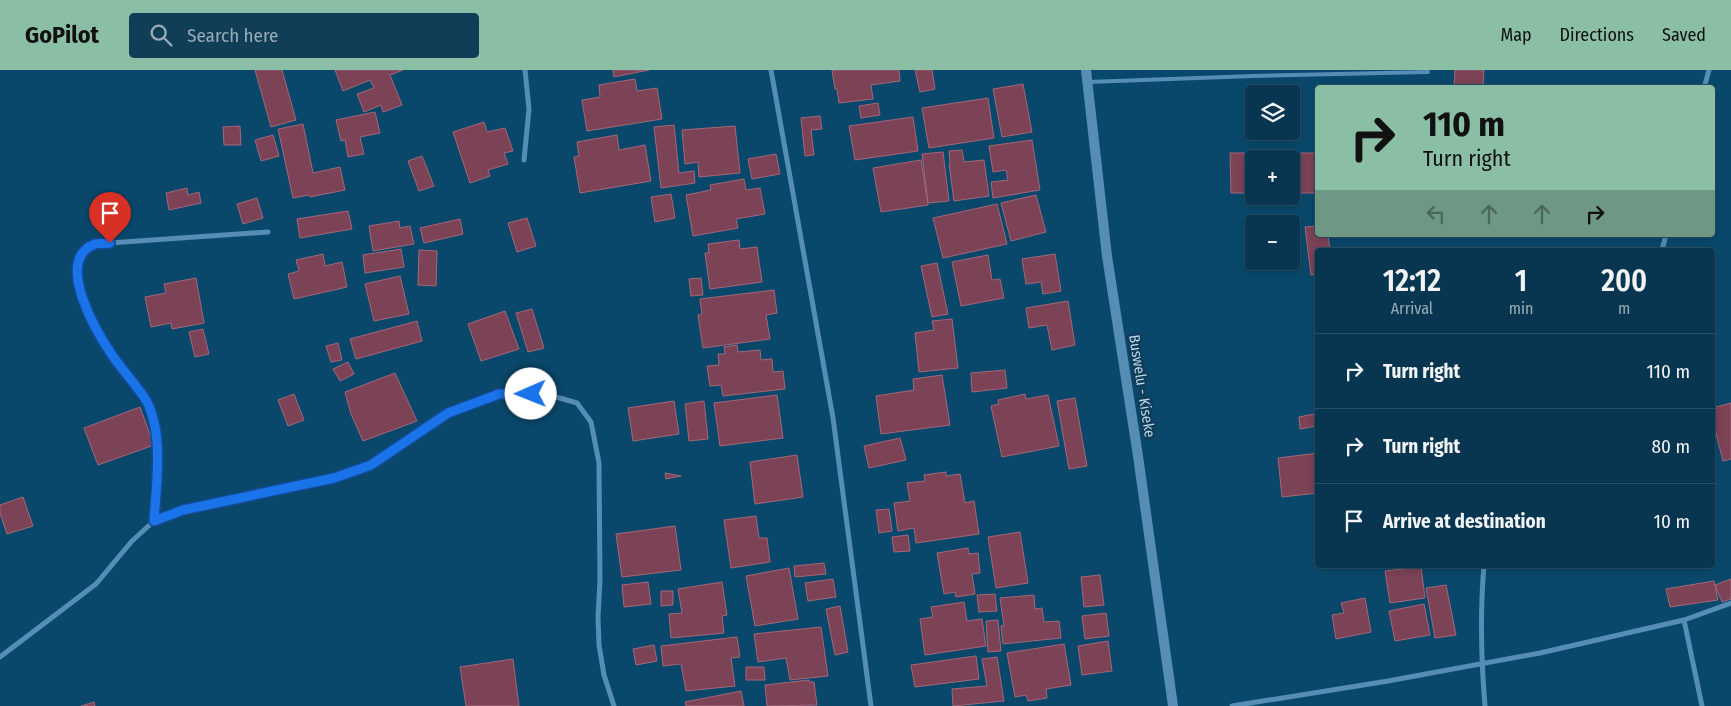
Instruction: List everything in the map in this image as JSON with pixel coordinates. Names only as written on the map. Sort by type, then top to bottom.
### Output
[{"type":"main road","name":"Buswelu - Kiseke","points":[[1086,70],[1107,256],[1138,456],[1173,706]]},
{"type":"street","points":[[524,160],[529,109],[525,70]]},
{"type":"street","points":[[770,70],[833,418],[871,706]]},
{"type":"street","points":[[1705,85],[1709,70]]},
{"type":"street","points":[[154,521],[158,446],[154,422],[146,399],[111,354],[95,327],[78,286],[76,274],[79,261],[85,251],[95,244],[268,232]]},
{"type":"street","points":[[0,657],[96,584],[132,540],[154,521],[183,510],[334,478],[371,465],[448,413],[499,394],[546,394],[577,403],[591,422],[599,463],[600,580],[598,617],[604,675],[614,706]]},
{"type":"street","points":[[1484,568],[1481,602],[1481,665],[1485,706]]},
{"type":"street","points":[[1232,706],[1481,665],[1540,653],[1684,620],[1731,603]]},
{"type":"street","points":[[1684,620],[1702,706]]},
{"type":"lane","points":[[1088,82],[1272,75],[1428,72]]},
{"type":"building","points":[[255,70],[282,70],[296,120],[271,127]]},
{"type":"building","points":[[335,70],[403,70],[390,75],[402,105],[383,112],[381,105],[364,112],[357,94],[374,88],[370,80],[343,91]]},
{"type":"building","points":[[613,70],[649,70],[614,77]]},
{"type":"building","points":[[832,70],[899,70],[900,81],[871,85],[873,99],[839,103]]},
{"type":"building","points":[[915,70],[932,70],[935,89],[920,92]]},
{"type":"building","points":[[1455,70],[1484,70],[1483,85],[1454,85]]},
{"type":"building","points":[[635,79],[637,91],[657,88],[662,119],[587,131],[582,100],[600,97],[599,85]]},
{"type":"building","points":[[1023,84],[1032,132],[1002,137],[993,89]]},
{"type":"building","points":[[988,98],[994,138],[929,148],[922,108]]},
{"type":"building","points":[[878,103],[880,115],[861,118],[859,106]]},
{"type":"building","points":[[375,112],[380,133],[360,137],[364,154],[348,157],[345,140],[341,141],[336,120]]},
{"type":"building","points":[[820,116],[822,129],[811,130],[814,155],[805,156],[801,118]]},
{"type":"building","points":[[913,117],[918,151],[855,160],[849,126]]},
{"type":"building","points":[[484,122],[487,132],[505,128],[513,151],[504,153],[508,164],[488,170],[490,176],[470,183],[453,132]]},
{"type":"building","points":[[303,124],[313,173],[340,167],[345,190],[310,197],[309,195],[293,198],[278,129]]},
{"type":"building","points":[[674,125],[679,173],[694,171],[695,183],[661,188],[654,127]]},
{"type":"building","points":[[240,126],[241,145],[224,145],[223,127]]},
{"type":"building","points":[[735,126],[740,173],[699,177],[698,162],[685,164],[682,130]]},
{"type":"building","points":[[273,135],[279,156],[261,161],[255,140]]},
{"type":"building","points":[[617,135],[619,150],[645,145],[651,181],[580,193],[574,157],[579,156],[577,142]]},
{"type":"building","points":[[1032,140],[1040,190],[993,198],[991,182],[1008,180],[1006,170],[993,172],[989,146]]},
{"type":"building","points":[[962,150],[964,162],[984,160],[989,196],[954,201],[949,151]]},
{"type":"building","points":[[943,152],[949,201],[928,203],[922,154]]},
{"type":"building","points":[[1230,153],[1245,153],[1245,193],[1231,193]]},
{"type":"building","points":[[1300,153],[1315,153],[1315,193],[1300,193]]},
{"type":"building","points":[[776,154],[780,174],[752,179],[748,159]]},
{"type":"building","points":[[422,156],[434,186],[419,191],[408,161]]},
{"type":"building","points":[[921,160],[928,205],[881,212],[873,168]]},
{"type":"building","points":[[744,179],[746,190],[760,188],[765,214],[736,219],[738,228],[693,236],[686,195],[711,190],[710,185]]},
{"type":"building","points":[[187,188],[188,195],[199,192],[201,203],[169,210],[166,193]]},
{"type":"building","points":[[671,194],[675,218],[655,222],[651,197]]},
{"type":"building","points":[[1036,195],[1046,232],[1011,241],[1001,203]]},
{"type":"building","points":[[257,198],[263,218],[243,224],[237,204]]},
{"type":"building","points":[[997,204],[1007,244],[943,258],[933,218]]},
{"type":"building","points":[[348,211],[352,229],[300,238],[297,219]]},
{"type":"building","points":[[527,218],[536,246],[517,252],[508,223]]},
{"type":"building","points":[[460,219],[463,234],[424,243],[420,228]]},
{"type":"building","points":[[399,221],[400,228],[410,226],[414,244],[373,251],[369,226]]},
{"type":"building","points":[[1315,226],[1315,237],[1328,237],[1330,248],[1315,248],[1315,274],[1311,275],[1305,227]]},
{"type":"building","points":[[739,240],[740,249],[757,247],[762,282],[710,289],[705,253],[709,253],[708,244]]},
{"type":"building","points":[[401,249],[404,267],[365,273],[363,255]]},
{"type":"building","points":[[419,250],[437,251],[436,286],[418,285]]},
{"type":"building","points":[[323,254],[325,266],[342,262],[347,287],[294,299],[288,274],[299,271],[296,260]]},
{"type":"building","points":[[1055,254],[1061,291],[1043,294],[1041,282],[1026,284],[1022,259]]},
{"type":"building","points":[[988,255],[992,280],[1000,279],[1004,298],[961,306],[952,262]]},
{"type":"building","points":[[937,263],[948,314],[932,317],[921,266]]},
{"type":"building","points":[[400,276],[409,314],[374,321],[365,284]]},
{"type":"building","points":[[196,278],[204,323],[172,329],[171,323],[151,327],[145,297],[166,293],[164,284]]},
{"type":"building","points":[[701,278],[703,295],[691,296],[689,279]]},
{"type":"building","points":[[774,290],[777,313],[766,315],[770,339],[703,348],[698,315],[702,314],[700,299]]},
{"type":"building","points":[[1068,301],[1075,345],[1052,350],[1047,325],[1029,328],[1026,308]]},
{"type":"building","points":[[532,309],[544,348],[528,352],[516,313]]},
{"type":"building","points":[[505,311],[519,349],[481,361],[468,324]]},
{"type":"building","points":[[952,319],[958,368],[919,372],[915,333],[934,330],[932,321]]},
{"type":"building","points":[[417,321],[422,341],[356,359],[350,339]]},
{"type":"building","points":[[203,329],[209,354],[195,357],[189,332]]},
{"type":"building","points":[[338,343],[342,360],[331,362],[326,346]]},
{"type":"building","points":[[737,345],[738,352],[760,350],[761,360],[772,359],[773,372],[783,371],[785,389],[723,396],[721,385],[710,386],[707,366],[719,365],[718,354],[725,354],[724,347]]},
{"type":"building","points":[[348,362],[354,374],[340,381],[333,369]]},
{"type":"building","points":[[1005,370],[1007,388],[972,392],[971,373]]},
{"type":"building","points":[[395,373],[417,421],[363,441],[351,414],[345,392]]},
{"type":"building","points":[[942,375],[950,425],[881,434],[876,396],[914,390],[913,379]]},
{"type":"building","points":[[294,394],[304,420],[288,426],[278,400]]},
{"type":"building","points":[[1025,394],[1026,399],[1048,395],[1059,446],[1002,457],[991,406],[999,404],[998,400]]},
{"type":"building","points":[[777,395],[783,438],[720,446],[714,403]]},
{"type":"building","points":[[1075,398],[1087,466],[1069,469],[1057,401]]},
{"type":"building","points":[[674,401],[679,434],[633,441],[628,408]]},
{"type":"building","points":[[704,401],[708,439],[689,441],[685,404]]},
{"type":"building","points":[[1731,403],[1731,459],[1723,461],[1715,430],[1715,407]]},
{"type":"building","points":[[140,407],[154,445],[98,465],[84,428]]},
{"type":"building","points":[[1314,414],[1315,426],[1300,429],[1299,417]]},
{"type":"building","points":[[900,438],[906,460],[869,468],[864,446]]},
{"type":"building","points":[[1315,453],[1315,493],[1282,497],[1278,458]]},
{"type":"building","points":[[797,455],[803,497],[755,504],[750,462]]},
{"type":"building","points":[[946,472],[946,476],[960,474],[965,503],[974,501],[979,534],[916,543],[914,528],[898,531],[894,503],[910,501],[907,483],[925,481],[924,475]]},
{"type":"building","points":[[665,473],[681,476],[666,479]]},
{"type":"building","points":[[23,497],[33,526],[7,534],[0,513],[0,505]]},
{"type":"building","points":[[889,509],[892,531],[879,533],[876,510]]},
{"type":"building","points":[[756,516],[759,538],[767,538],[770,562],[731,568],[724,520]]},
{"type":"building","points":[[675,526],[681,570],[622,577],[616,534]]},
{"type":"building","points":[[1020,532],[1028,583],[996,588],[988,537]]},
{"type":"building","points":[[908,535],[910,551],[894,552],[892,537]]},
{"type":"building","points":[[968,548],[969,554],[978,553],[980,573],[972,574],[975,594],[956,597],[955,592],[944,594],[937,553]]},
{"type":"building","points":[[824,563],[826,574],[795,577],[794,566]]},
{"type":"building","points":[[789,568],[798,619],[755,626],[746,576]]},
{"type":"building","points":[[1421,568],[1425,598],[1390,603],[1385,571]]},
{"type":"building","points":[[1100,575],[1104,605],[1084,607],[1081,577]]},
{"type":"building","points":[[833,579],[836,597],[808,601],[805,583]]},
{"type":"building","points":[[1731,579],[1731,599],[1722,602],[1715,585]]},
{"type":"building","points":[[1714,581],[1718,600],[1670,607],[1666,589]]},
{"type":"building","points":[[648,582],[651,604],[624,607],[622,585]]},
{"type":"building","points":[[722,582],[727,615],[722,616],[724,633],[671,638],[669,614],[682,613],[678,589]]},
{"type":"building","points":[[1446,585],[1456,635],[1435,638],[1426,588]]},
{"type":"building","points":[[661,591],[673,591],[673,605],[661,606]]},
{"type":"building","points":[[995,594],[997,611],[979,612],[977,595]]},
{"type":"building","points":[[1034,595],[1035,609],[1042,608],[1044,622],[1059,621],[1061,638],[1003,644],[1001,626],[1004,626],[1000,598]]},
{"type":"building","points":[[1365,598],[1371,632],[1336,639],[1332,615],[1344,613],[1341,603]]},
{"type":"building","points":[[964,602],[967,621],[982,619],[986,646],[925,655],[920,619],[933,617],[931,607]]},
{"type":"building","points":[[1424,604],[1430,635],[1395,641],[1389,611]]},
{"type":"building","points":[[840,606],[848,652],[835,655],[826,609]]},
{"type":"building","points":[[1106,613],[1109,636],[1085,639],[1082,616]]},
{"type":"building","points":[[998,620],[1001,651],[988,652],[986,621]]},
{"type":"building","points":[[821,627],[828,676],[790,680],[786,658],[758,662],[754,634]]},
{"type":"building","points":[[737,637],[740,657],[731,658],[735,686],[686,691],[681,664],[663,666],[661,646]]},
{"type":"building","points":[[1108,641],[1112,671],[1082,675],[1078,646]]},
{"type":"building","points":[[1064,644],[1071,685],[1046,689],[1047,698],[1028,701],[1026,695],[1015,697],[1007,653]]},
{"type":"building","points":[[654,645],[657,661],[636,665],[633,649]]},
{"type":"building","points":[[976,656],[979,679],[915,687],[911,665]]},
{"type":"building","points":[[997,657],[1004,701],[953,706],[952,689],[987,686],[982,659]]},
{"type":"building","points":[[513,659],[519,706],[466,706],[460,667]]},
{"type":"building","points":[[746,667],[764,667],[765,680],[746,680]]},
{"type":"building","points":[[809,680],[809,682],[814,682],[817,705],[767,706],[765,685]]},
{"type":"building","points":[[741,691],[744,706],[686,706],[685,702]]},
{"type":"building","points":[[94,702],[95,706],[81,706]]},
{"type":"route","points":[[110,243],[95,244],[85,251],[79,261],[76,274],[78,286],[95,327],[111,354],[146,399],[154,422],[158,446],[154,521],[183,510],[334,478],[371,465],[448,413],[499,394],[531,394]]}]
